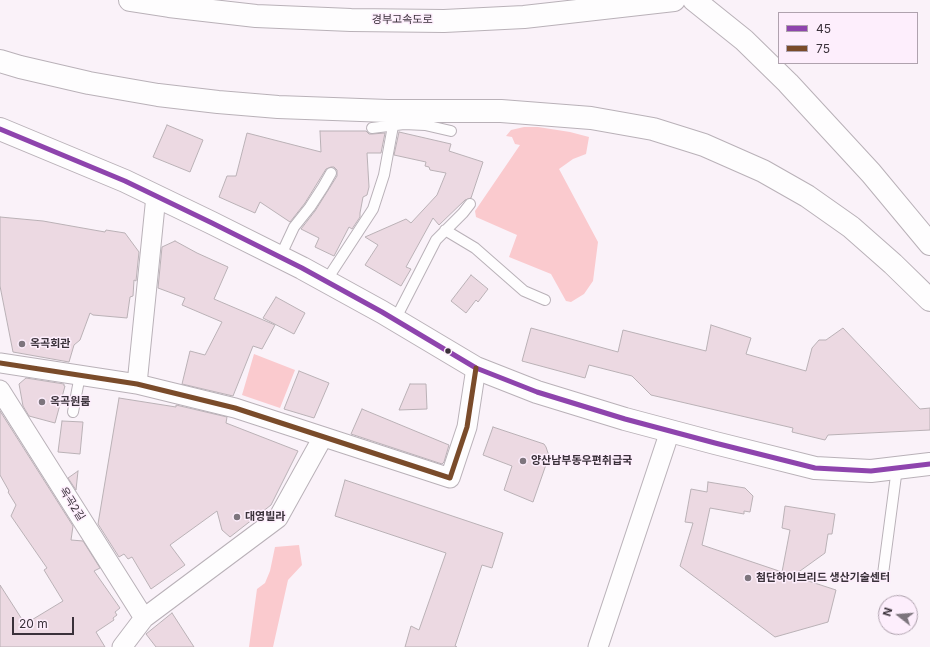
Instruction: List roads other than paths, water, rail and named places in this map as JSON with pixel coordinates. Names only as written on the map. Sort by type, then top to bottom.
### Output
[{"type":"main road","name":"경부고속도로","points":[[130,0],[256,16],[351,20],[444,21],[524,17],[674,0]]},
{"type":"main road","points":[[694,0],[744,40],[788,83],[871,173],[930,244]]},
{"type":"main road","points":[[0,60],[20,67],[89,83],[158,95],[218,102],[278,107],[388,111],[501,111],[590,118],[653,129],[710,147],[763,170],[807,196],[851,227],[893,264],[930,300]]},
{"type":"main road","points":[[0,129],[90,166],[212,223],[326,281],[476,368],[537,392],[670,431],[814,468],[871,471],[930,464]]},
{"type":"street","points":[[137,384],[156,196]]},
{"type":"street","points":[[0,364],[137,384],[235,408],[450,478],[467,427],[476,368]]},
{"type":"street","name":"옥곡2길","points":[[0,390],[144,618]]},
{"type":"street","points":[[598,647],[670,431]]},
{"type":"street","points":[[122,647],[144,618],[278,518],[323,437]]},
{"type":"lane","points":[[372,128],[404,124],[425,125],[451,131]]},
{"type":"lane","points":[[326,281],[372,208],[384,175],[393,126]]},
{"type":"lane","points":[[280,257],[294,227],[324,187],[330,172]]},
{"type":"lane","points":[[395,320],[436,240],[470,204]]},
{"type":"lane","points":[[445,230],[475,248],[524,291],[545,300]]},
{"type":"lane","points":[[73,412],[80,375]]},
{"type":"lane","points":[[883,574],[897,468]]},
{"type":"place","name":"옥곡회관","points":[[22,344]]},
{"type":"place","name":"옥곡원룸","points":[[42,402]]},
{"type":"place","name":"양산남부동우편취급국","points":[[523,461]]},
{"type":"place","name":"대영빌라","points":[[237,517]]},
{"type":"place","name":"첨단하이브리드 생산기술센터","points":[[748,578]]}]
